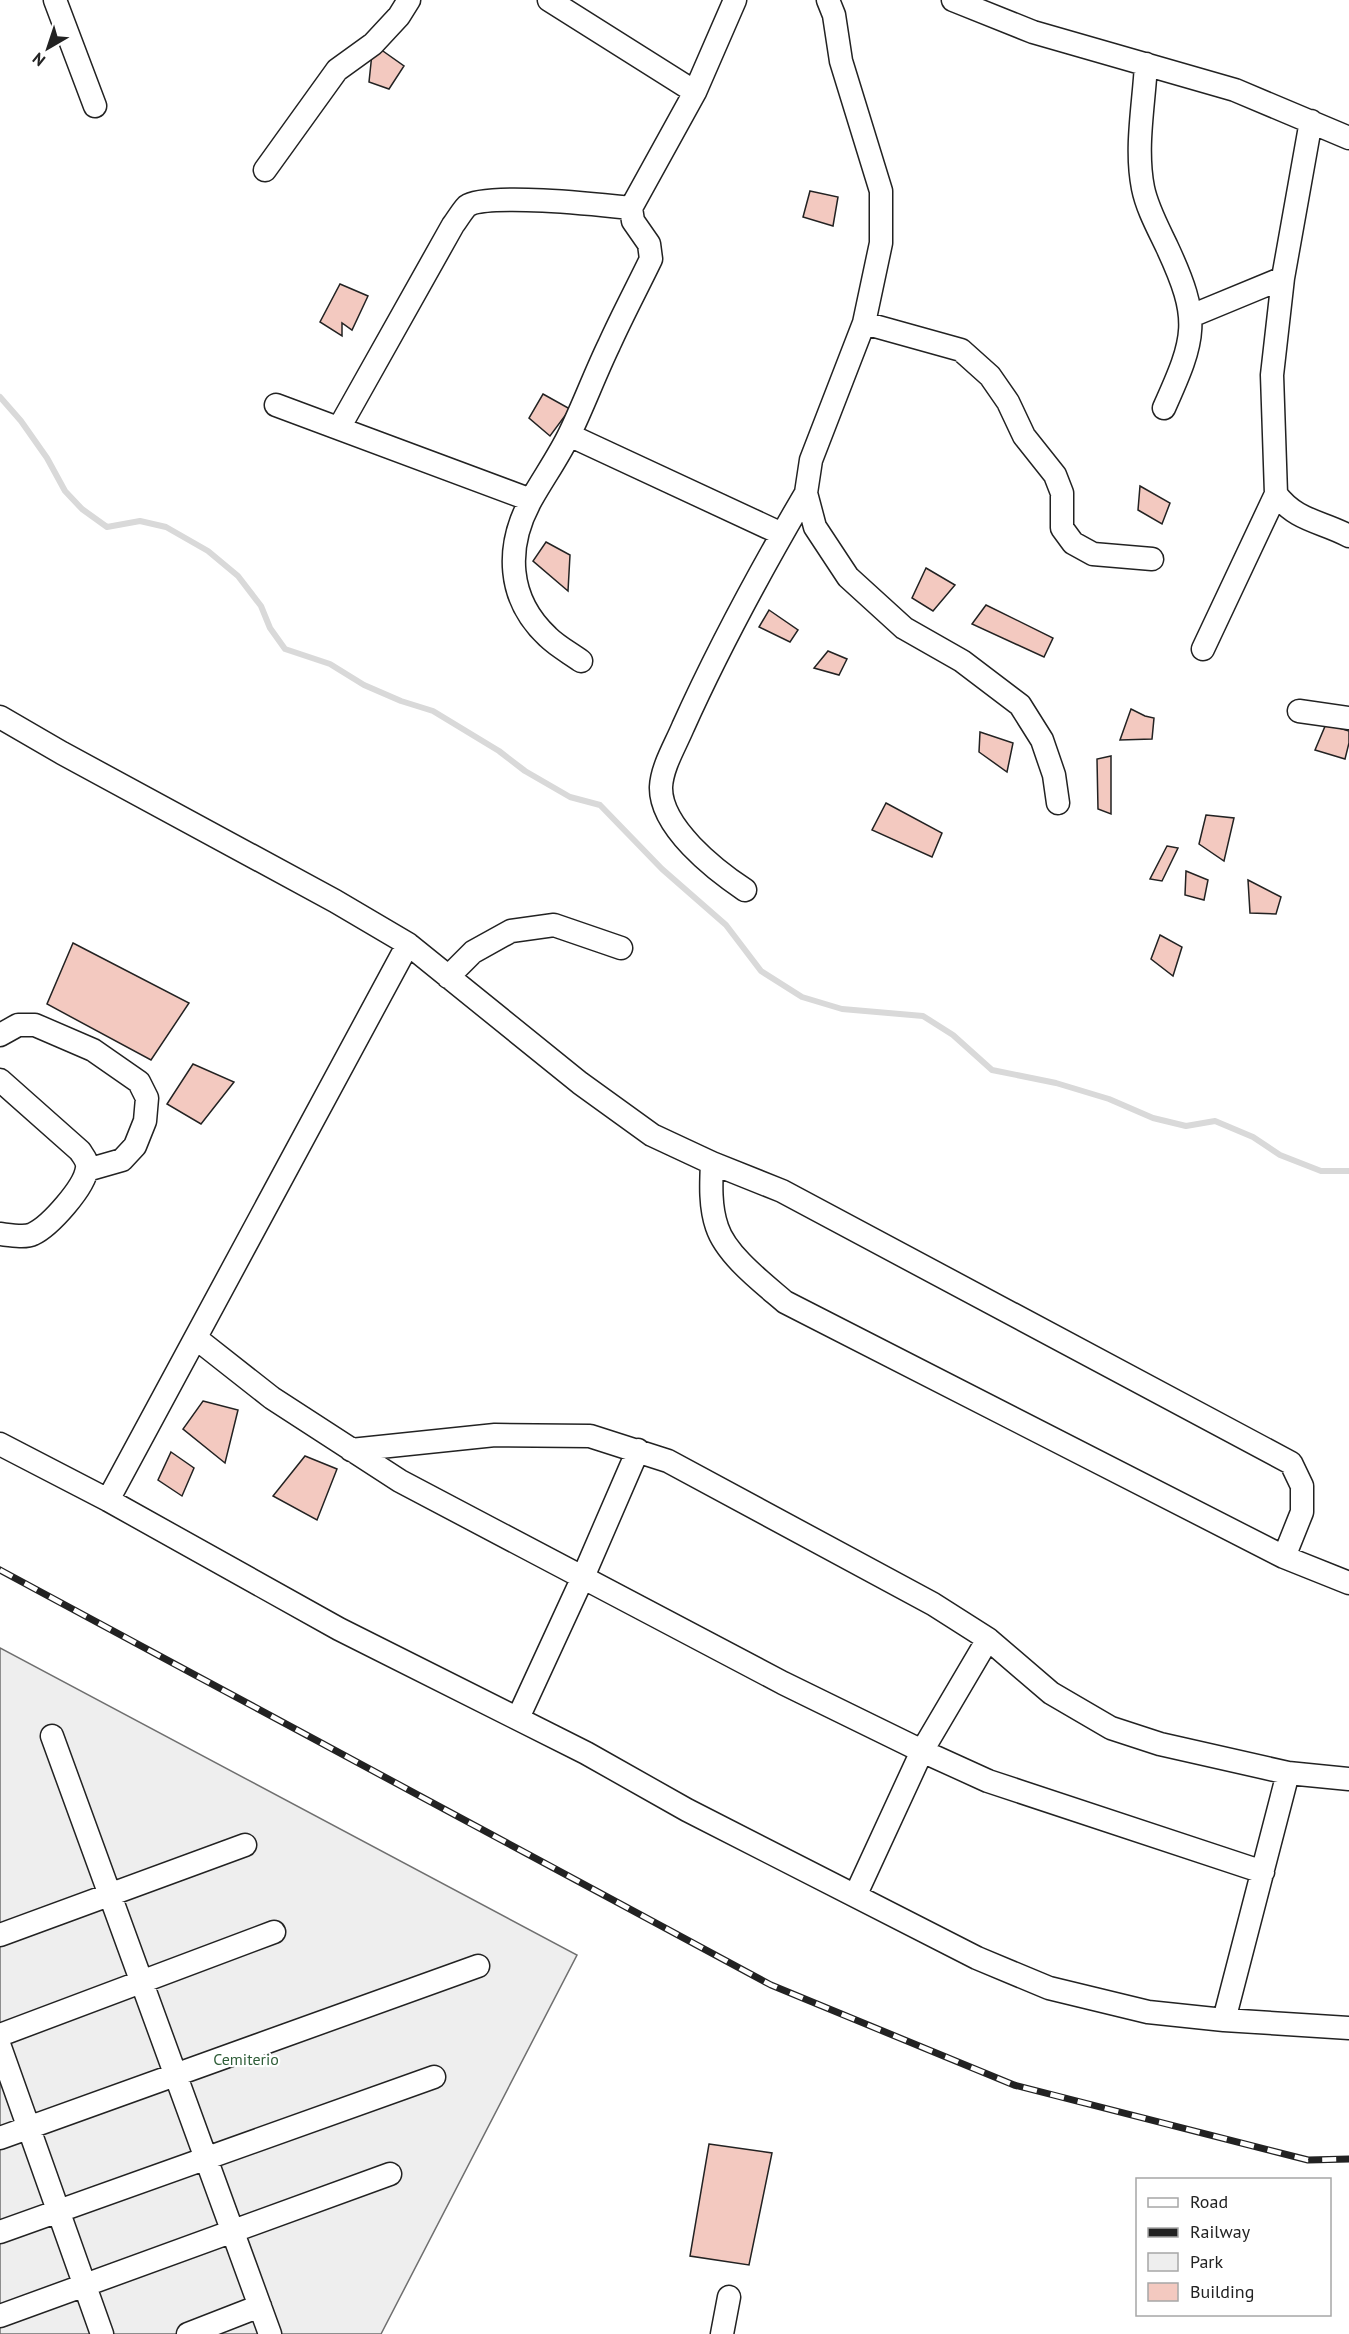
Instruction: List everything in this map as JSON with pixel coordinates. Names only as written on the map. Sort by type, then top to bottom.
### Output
[{"type":"street","points":[[56,0],[95,106]]},
{"type":"street","points":[[265,170],[337,70],[373,44],[399,16],[409,0]]},
{"type":"street","points":[[549,0],[695,92]]},
{"type":"street","points":[[581,661],[549,638],[530,617],[517,591],[514,547],[520,522],[569,435],[651,259],[649,243],[633,221],[631,208],[695,92],[735,0]]},
{"type":"street","points":[[745,890],[713,868],[685,838],[667,812],[661,788],[666,766],[696,699],[782,534],[806,493],[811,460],[864,323],[880,243],[881,191],[841,61],[834,15],[828,0]]},
{"type":"street","points":[[953,0],[982,5],[1033,32],[1235,90],[1349,138]]},
{"type":"street","points":[[1146,64],[1140,151],[1143,187],[1151,212],[1184,286],[1191,316],[1190,342],[1187,353],[1164,408]]},
{"type":"street","points":[[1203,649],[1276,494],[1272,375],[1283,278],[1311,121]]},
{"type":"street","points":[[339,428],[453,225],[467,206],[484,200],[572,202],[631,208]]},
{"type":"street","points":[[1191,316],[1283,278]]},
{"type":"street","points":[[864,323],[960,350],[990,376],[1008,402],[1024,436],[1055,474],[1062,493],[1062,528],[1073,543],[1093,554],[1152,560]]},
{"type":"street","points":[[276,405],[531,500]]},
{"type":"street","points":[[569,435],[782,534]]},
{"type":"street","points":[[806,493],[814,527],[848,577],[904,628],[962,661],[1020,705],[1042,740],[1054,776],[1058,803]]},
{"type":"street","points":[[1276,494],[1286,507],[1304,519],[1336,529],[1349,536]]},
{"type":"street","points":[[1299,711],[1349,718]]},
{"type":"street","points":[[0,717],[62,753],[335,900],[408,944],[580,1083],[652,1135],[712,1163],[782,1191],[1146,1384],[1291,1464],[1302,1486],[1302,1512],[1284,1557]]},
{"type":"street","points":[[448,977],[473,952],[511,931],[554,925],[621,948]]},
{"type":"street","points":[[108,1500],[197,1339],[408,944]]},
{"type":"street","points":[[0,1035],[18,1025],[35,1025],[93,1050],[139,1082],[147,1098],[145,1121],[135,1146],[122,1160],[87,1170]]},
{"type":"street","points":[[0,1080],[80,1151],[86,1160],[87,1170],[76,1192],[47,1225],[31,1235],[0,1234]]},
{"type":"street","points":[[712,1163],[711,1195],[717,1229],[739,1262],[785,1302],[1284,1557],[1349,1583]]},
{"type":"street","points":[[197,1339],[272,1398],[400,1482],[783,1683],[988,1781],[1263,1872]]},
{"type":"street","points":[[351,1450],[507,1435],[590,1436],[638,1450],[668,1461],[933,1604],[988,1639],[1051,1693],[1112,1728],[1160,1744],[1288,1773],[1349,1779]]},
{"type":"street","points":[[0,1444],[108,1500],[339,1629],[518,1718],[687,1810],[856,1894],[977,1958],[1049,1988],[1148,2012],[1224,2020],[1349,2028]]},
{"type":"street","points":[[518,1718],[638,1450]]},
{"type":"street","points":[[856,1894],[922,1751],[988,1639]]},
{"type":"street","points":[[52,1736],[270,2334]]},
{"type":"street","points":[[1224,2020],[1288,1773]]},
{"type":"street","points":[[0,1935],[245,1845]]},
{"type":"street","points":[[0,2035],[274,1932]]},
{"type":"street","points":[[0,2138],[478,1966]]},
{"type":"street","points":[[0,2047],[102,2334]]},
{"type":"street","points":[[0,2232],[434,2077]]},
{"type":"street","points":[[0,2316],[390,2175]]},
{"type":"street","points":[[722,2334],[729,2297]]},
{"type":"street","points":[[188,2334],[260,2306]]},
{"type":"green space","name":"Cemiterio","points":[[0,1648],[577,1955],[381,2334],[0,2334]]},
{"type":"building","points":[[373,44],[404,66],[389,89],[369,82]]},
{"type":"building","points":[[810,191],[838,197],[833,226],[803,217]]},
{"type":"building","points":[[340,284],[368,296],[352,330],[342,323],[342,336],[320,322]]},
{"type":"building","points":[[543,394],[570,409],[550,436],[529,418]]},
{"type":"building","points":[[1140,486],[1170,503],[1162,524],[1138,510]]},
{"type":"building","points":[[546,542],[570,555],[568,591],[533,561]]},
{"type":"building","points":[[926,568],[955,585],[933,611],[912,598]]},
{"type":"building","points":[[986,605],[1053,638],[1044,657],[972,624]]},
{"type":"building","points":[[769,610],[798,630],[790,642],[759,627]]},
{"type":"building","points":[[828,651],[847,659],[839,675],[814,668]]},
{"type":"building","points":[[1131,709],[1154,718],[1152,739],[1120,740]]},
{"type":"building","points":[[1326,724],[1349,731],[1345,759],[1315,750]]},
{"type":"building","points":[[980,732],[1013,743],[1007,772],[979,752]]},
{"type":"building","points":[[1111,756],[1111,814],[1098,809],[1097,759]]},
{"type":"building","points":[[886,803],[942,833],[932,857],[872,830]]},
{"type":"building","points":[[1206,815],[1234,818],[1224,861],[1199,844]]},
{"type":"building","points":[[1167,846],[1178,848],[1162,881],[1150,879]]},
{"type":"building","points":[[1186,871],[1208,880],[1204,900],[1185,895]]},
{"type":"building","points":[[1248,880],[1281,897],[1276,914],[1250,913]]},
{"type":"building","points":[[1160,935],[1182,947],[1173,976],[1151,959]]},
{"type":"building","points":[[73,943],[189,1003],[151,1060],[47,1004]]},
{"type":"building","points":[[193,1064],[234,1082],[201,1124],[167,1104]]},
{"type":"building","points":[[203,1401],[238,1410],[225,1463],[183,1429]]},
{"type":"building","points":[[171,1452],[194,1468],[182,1496],[158,1480]]},
{"type":"building","points":[[305,1456],[337,1469],[317,1520],[273,1496]]},
{"type":"building","points":[[709,2144],[772,2153],[749,2265],[690,2256]]},
{"type":"waterway","points":[[0,397],[21,421],[47,458],[65,491],[82,509],[107,527],[140,521],[166,527],[208,551],[238,576],[261,606],[270,628],[285,649],[330,664],[364,685],[401,701],[433,711],[499,751],[525,771],[570,797],[600,805],[662,869],[726,925],[761,971],[802,997],[842,1009],[923,1016],[953,1035],[992,1070],[1056,1083],[1109,1099],[1153,1118],[1186,1126],[1215,1121],[1253,1137],[1280,1155],[1321,1171],[1349,1171]]},
{"type":"railway","points":[[0,1570],[771,1985],[1014,2085],[1308,2160],[1349,2159]]}]
